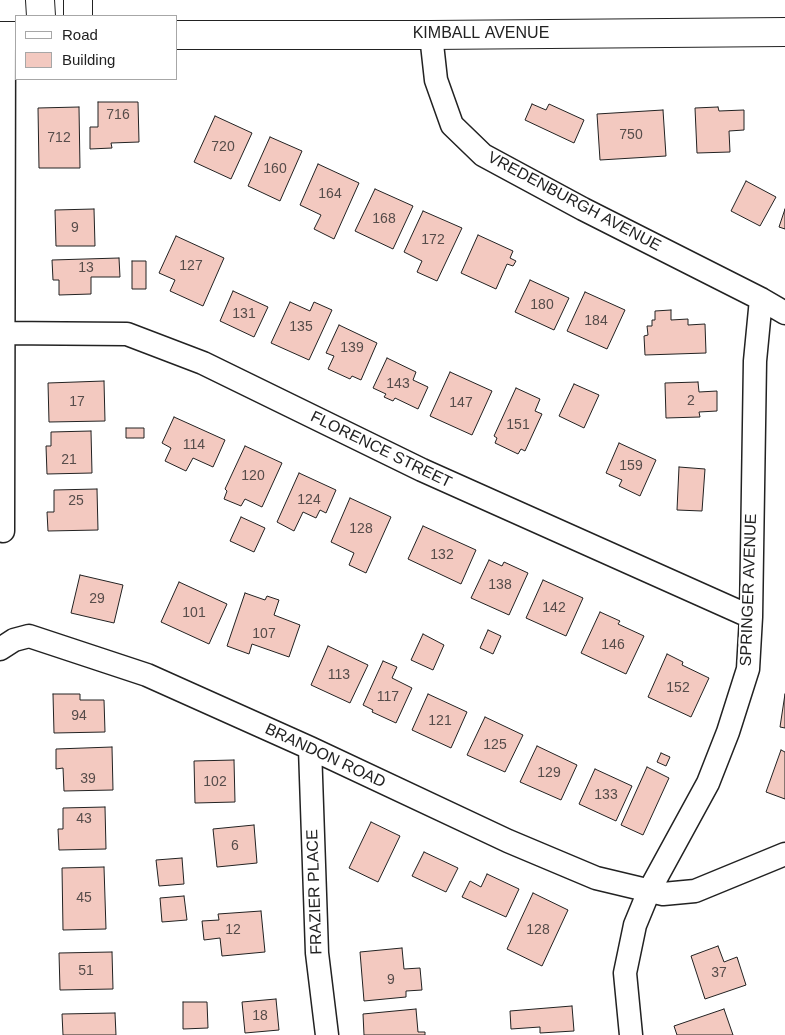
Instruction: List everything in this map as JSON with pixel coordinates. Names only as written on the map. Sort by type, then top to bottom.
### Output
[{"type":"street","points":[[40,0],[41,15]]},
{"type":"street","points":[[78,0],[78,15]]},
{"type":"street","name":"KIMBALL AVENUE","points":[[178,35],[785,32]]},
{"type":"street","name":"VREDENBURGH AVENUE","points":[[431,35],[436,80],[452,125],[483,155],[785,313]]},
{"type":"street","points":[[3,531],[2,333],[7,36]]},
{"type":"street","name":"SPRINGER AVENUE","points":[[631,1035],[625,973],[635,924],[649,891],[708,783],[728,732],[748,669],[751,617],[755,361],[761,299]]},
{"type":"street","name":"FLORENCE STREET","points":[[2,333],[127,334],[203,364],[422,470],[751,617]]},
{"type":"street","name":"BRANDON ROAD","points":[[0,649],[14,640],[29,636],[147,675],[310,748],[508,841],[596,878],[663,894],[695,891],[785,854]]},
{"type":"street","name":"FRAZIER PLACE","points":[[310,748],[317,953],[327,1035]]},
{"type":"building","points":[[98,102],[138,102],[139,142],[111,143],[112,148],[90,149],[90,127],[98,127]]},
{"type":"building","points":[[532,104],[546,110],[549,104],[584,120],[574,143],[525,120]]},
{"type":"building","points":[[79,107],[80,168],[39,168],[38,108]]},
{"type":"building","points":[[718,107],[719,111],[744,110],[744,130],[729,131],[730,152],[697,153],[695,108]]},
{"type":"building","points":[[663,110],[666,156],[600,160],[597,114]]},
{"type":"building","points":[[215,116],[252,133],[231,179],[194,162]]},
{"type":"building","points":[[270,137],[302,151],[280,201],[248,186]]},
{"type":"building","points":[[318,164],[359,183],[334,239],[314,229],[321,215],[300,205]]},
{"type":"building","points":[[746,181],[776,197],[760,226],[731,211]]},
{"type":"building","points":[[375,189],[413,206],[393,249],[355,231]]},
{"type":"building","points":[[94,209],[95,246],[56,246],[55,210]]},
{"type":"building","points":[[785,209],[785,229],[779,227]]},
{"type":"building","points":[[423,211],[462,228],[437,281],[417,272],[422,261],[404,252]]},
{"type":"building","points":[[478,235],[513,251],[510,258],[516,261],[513,266],[507,264],[496,289],[461,273]]},
{"type":"building","points":[[176,236],[224,258],[203,306],[170,291],[175,280],[159,273]]},
{"type":"building","points":[[119,258],[120,277],[91,277],[91,294],[59,295],[59,280],[53,280],[52,260]]},
{"type":"building","points":[[132,261],[146,261],[146,289],[132,289]]},
{"type":"building","points":[[530,280],[569,298],[554,330],[515,312]]},
{"type":"building","points":[[233,291],[268,307],[254,337],[220,321]]},
{"type":"building","points":[[585,292],[625,310],[607,349],[567,331]]},
{"type":"building","points":[[290,302],[310,311],[314,302],[332,310],[309,360],[271,343]]},
{"type":"building","points":[[671,310],[671,320],[688,319],[688,325],[705,324],[706,353],[645,355],[644,336],[648,335],[647,326],[652,326],[652,320],[655,320],[655,311]]},
{"type":"building","points":[[339,325],[377,343],[361,380],[352,376],[350,379],[328,369],[334,356],[326,353]]},
{"type":"building","points":[[387,358],[416,372],[413,380],[428,387],[418,409],[395,398],[393,401],[384,397],[386,394],[373,388]]},
{"type":"building","points":[[450,372],[492,391],[472,435],[430,416]]},
{"type":"building","points":[[104,381],[105,421],[49,422],[48,383]]},
{"type":"building","points":[[698,382],[699,392],[717,391],[717,411],[699,412],[700,417],[666,418],[665,383]]},
{"type":"building","points":[[574,384],[599,395],[584,428],[559,416]]},
{"type":"building","points":[[516,388],[540,399],[535,411],[542,414],[525,451],[521,449],[518,454],[495,443],[497,438],[494,436]]},
{"type":"building","points":[[174,417],[225,440],[213,467],[193,458],[186,471],[165,461],[171,448],[162,443]]},
{"type":"building","points":[[126,428],[144,428],[144,438],[126,438]]},
{"type":"building","points":[[91,431],[92,473],[47,474],[46,446],[51,446],[51,432]]},
{"type":"building","points":[[619,443],[656,460],[640,496],[619,486],[622,480],[606,473]]},
{"type":"building","points":[[245,446],[282,463],[262,507],[245,499],[241,506],[224,499],[227,491],[225,489]]},
{"type":"building","points":[[679,467],[705,469],[702,511],[677,510]]},
{"type":"building","points":[[299,473],[336,490],[326,513],[320,510],[316,518],[303,512],[294,531],[277,522]]},
{"type":"building","points":[[97,489],[98,530],[48,531],[47,512],[54,512],[54,490]]},
{"type":"building","points":[[350,498],[391,517],[366,573],[349,565],[354,553],[331,542]]},
{"type":"building","points":[[241,517],[265,528],[254,552],[230,541]]},
{"type":"building","points":[[423,526],[476,550],[461,584],[408,559]]},
{"type":"building","points":[[489,560],[502,566],[504,562],[528,573],[509,615],[471,598]]},
{"type":"building","points":[[80,575],[123,585],[114,623],[71,613]]},
{"type":"building","points":[[543,580],[583,598],[566,636],[526,618]]},
{"type":"building","points":[[179,582],[227,604],[209,644],[161,622]]},
{"type":"building","points":[[245,593],[265,600],[267,596],[279,600],[274,615],[300,625],[289,657],[252,644],[249,654],[227,646]]},
{"type":"building","points":[[600,612],[620,621],[618,624],[644,636],[626,674],[581,653]]},
{"type":"building","points":[[488,630],[501,636],[493,654],[480,648]]},
{"type":"building","points":[[423,634],[444,645],[433,670],[411,660]]},
{"type":"building","points":[[328,646],[368,665],[350,703],[311,685]]},
{"type":"building","points":[[667,654],[683,662],[682,665],[709,678],[691,717],[648,697]]},
{"type":"building","points":[[383,661],[397,667],[392,678],[412,688],[396,723],[372,712],[373,710],[363,705]]},
{"type":"building","points":[[53,694],[80,694],[80,700],[104,700],[105,732],[54,733]]},
{"type":"building","points":[[428,694],[467,712],[451,748],[412,730]]},
{"type":"building","points":[[785,694],[785,728],[780,727]]},
{"type":"building","points":[[485,717],[523,735],[505,772],[467,755]]},
{"type":"building","points":[[537,746],[577,765],[561,800],[520,782]]},
{"type":"building","points":[[112,747],[113,790],[64,791],[63,768],[56,769],[56,749]]},
{"type":"building","points":[[781,750],[785,752],[785,799],[766,792]]},
{"type":"building","points":[[661,753],[670,757],[666,766],[657,762]]},
{"type":"building","points":[[234,760],[235,802],[195,803],[194,761]]},
{"type":"building","points":[[647,767],[669,778],[643,835],[621,825]]},
{"type":"building","points":[[595,769],[632,786],[616,821],[579,804]]},
{"type":"building","points":[[105,807],[106,849],[59,850],[58,829],[63,829],[63,808]]},
{"type":"building","points":[[371,822],[400,836],[378,882],[349,868]]},
{"type":"building","points":[[254,825],[257,863],[217,867],[213,829]]},
{"type":"building","points":[[424,852],[458,868],[446,892],[412,876]]},
{"type":"building","points":[[182,858],[184,884],[159,886],[156,860]]},
{"type":"building","points":[[104,867],[106,929],[63,930],[62,868]]},
{"type":"building","points":[[487,874],[519,889],[506,917],[462,897],[470,881],[481,887]]},
{"type":"building","points":[[533,893],[568,910],[542,966],[507,949]]},
{"type":"building","points":[[184,896],[187,920],[162,922],[160,898]]},
{"type":"building","points":[[261,911],[265,952],[222,956],[220,938],[204,940],[202,921],[219,920],[218,914]]},
{"type":"building","points":[[718,946],[724,962],[737,957],[746,985],[705,999],[691,956]]},
{"type":"building","points":[[402,948],[404,969],[420,968],[422,990],[406,991],[406,997],[364,1001],[360,952]]},
{"type":"building","points":[[112,952],[113,989],[60,990],[59,953]]},
{"type":"building","points":[[276,999],[279,1030],[245,1033],[242,1002]]},
{"type":"building","points":[[183,1002],[207,1002],[208,1028],[183,1029]]},
{"type":"building","points":[[572,1006],[574,1031],[540,1033],[540,1027],[511,1029],[510,1011]]},
{"type":"building","points":[[416,1009],[418,1032],[425,1032],[425,1035],[364,1035],[363,1014]]},
{"type":"building","points":[[724,1009],[733,1035],[677,1035],[674,1026]]},
{"type":"building","points":[[115,1013],[116,1035],[63,1035],[62,1014]]}]
